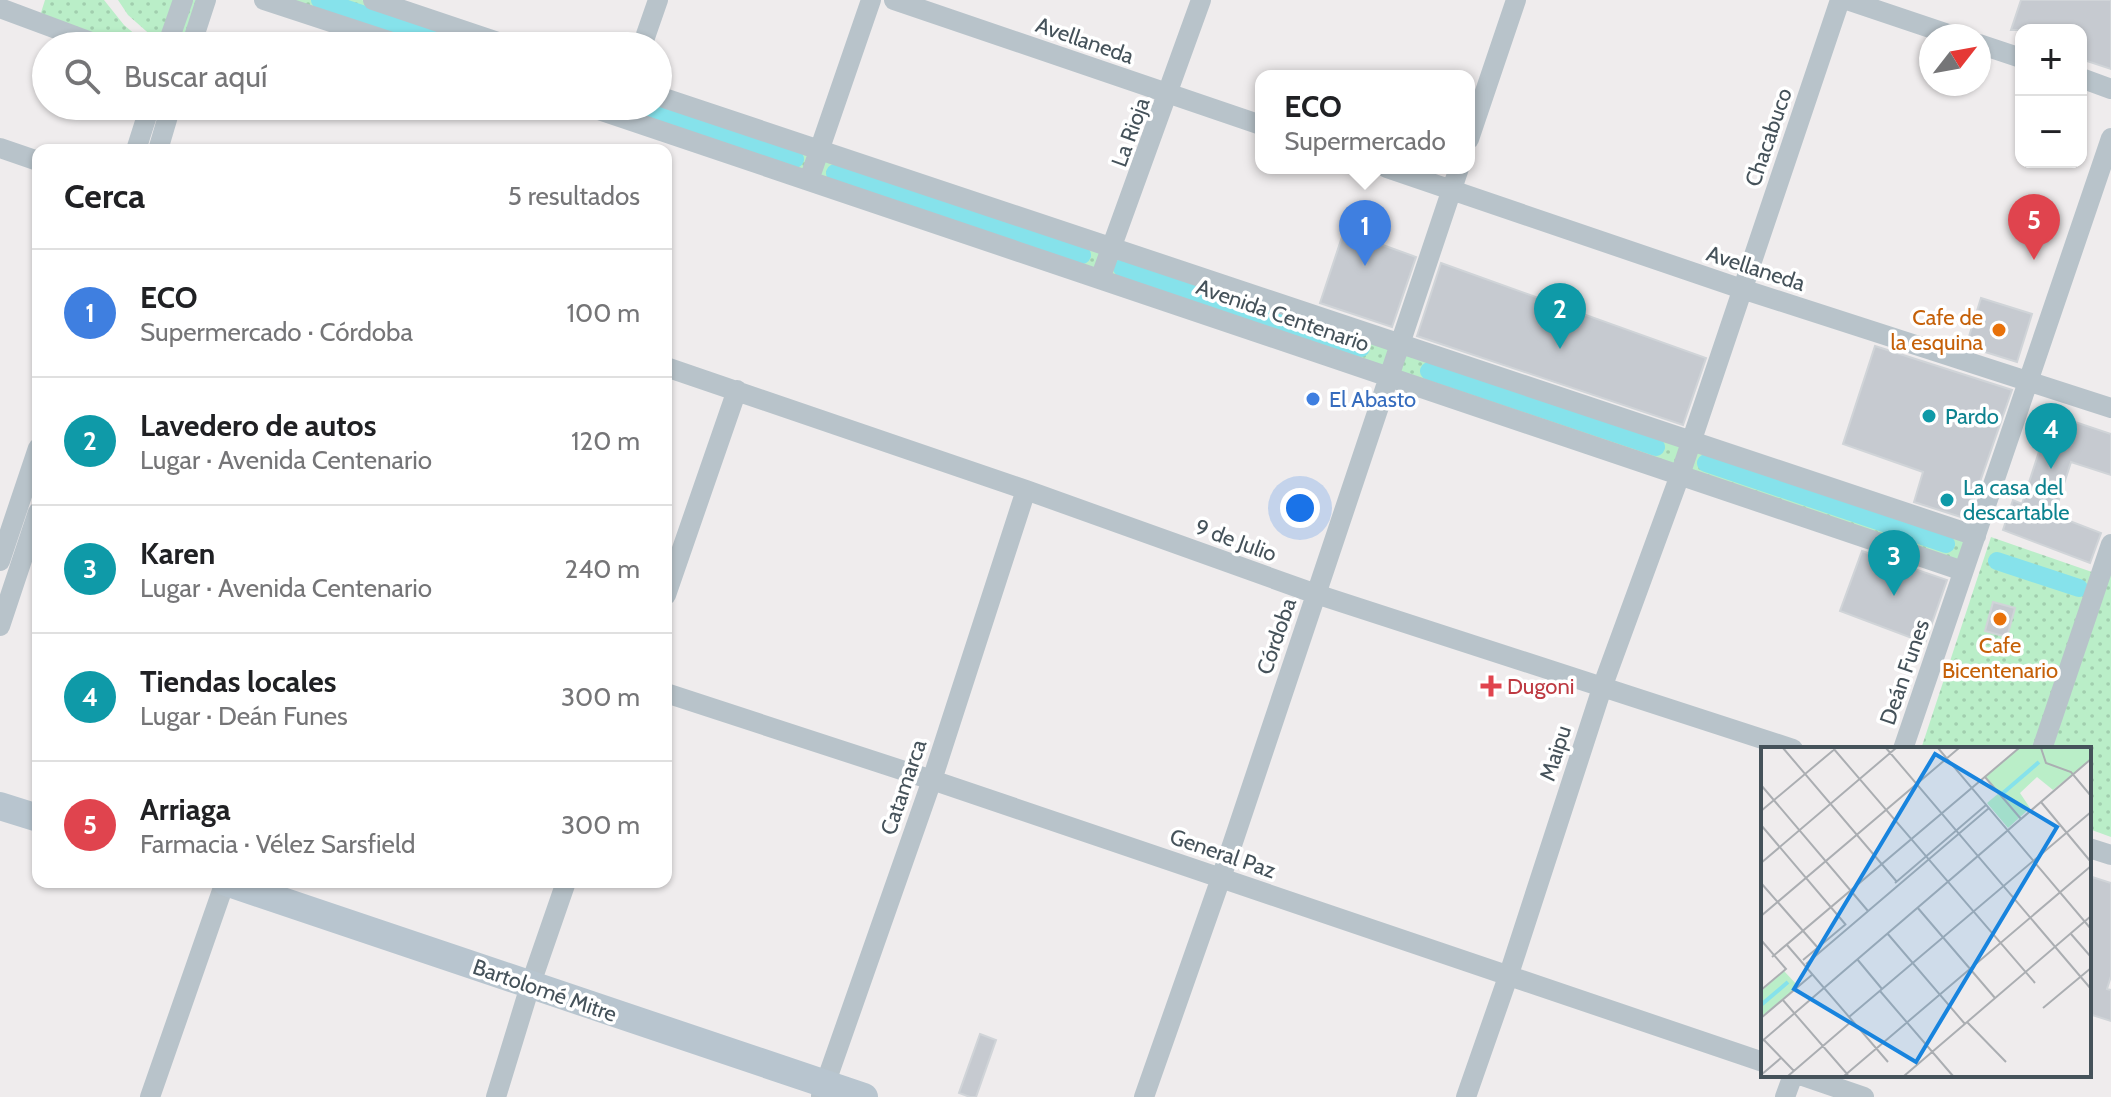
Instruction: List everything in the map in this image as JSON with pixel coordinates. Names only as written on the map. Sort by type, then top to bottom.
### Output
[{"type":"main road","points":[[0,806],[32,816]]},
{"type":"main road","name":"Bartolomé Mitre","points":[[244,888],[822,1091],[864,1097]]},
{"type":"street","points":[[34,21],[40,0]]},
{"type":"street","points":[[172,32],[183,0]]},
{"type":"street","points":[[196,32],[206,0]]},
{"type":"street","points":[[264,0],[361,32]]},
{"type":"street","points":[[373,0],[468,32]]},
{"type":"street","points":[[647,32],[658,0]]},
{"type":"street","points":[[809,180],[871,0]]},
{"type":"street","name":"Avellaneda","points":[[894,0],[1255,123]]},
{"type":"street","name":"La Rioja","points":[[1100,279],[1201,0]]},
{"type":"street","points":[[1475,121],[1516,0]]},
{"type":"street","name":"Chacabuco","points":[[1742,289],[1840,0]]},
{"type":"street","points":[[1847,0],[1919,24]]},
{"type":"street","points":[[0,8],[64,32]]},
{"type":"street","points":[[1991,48],[2015,56]]},
{"type":"street","points":[[2087,80],[2111,89]]},
{"type":"street","name":"Avenida Centenario","points":[[672,101],[1976,536]]},
{"type":"street","points":[[138,144],[146,120]]},
{"type":"street","points":[[160,144],[167,120]]},
{"type":"street","name":"Avenida Centenario","points":[[645,120],[809,180],[1963,571]]},
{"type":"street","name":"Deán Funes","points":[[1904,747],[2111,138]]},
{"type":"street","points":[[0,148],[32,159]]},
{"type":"street","name":"Avellaneda","points":[[1405,174],[1742,289],[2111,408]]},
{"type":"street","name":"Córdoba","points":[[1144,1097],[1221,878],[1457,174]]},
{"type":"street","name":"Maipu","points":[[1466,1097],[1603,685],[1680,475],[1742,289]]},
{"type":"street","name":"9 de Julio","points":[[672,369],[1026,490],[1316,594],[1787,747]]},
{"type":"street","points":[[672,578],[737,390]]},
{"type":"street","points":[[0,561],[8,510],[32,480]]},
{"type":"street","name":"Catamarca","points":[[822,1091],[932,780],[1026,490]]},
{"type":"street","points":[[0,626],[32,530]]},
{"type":"street","points":[[2043,747],[2111,544]]},
{"type":"street","name":"General Paz","points":[[672,695],[1509,974],[1761,1061]]},
{"type":"street","points":[[2091,849],[2111,855]]},
{"type":"street","points":[[150,1097],[224,888]]},
{"type":"street","points":[[496,1097],[564,888]]},
{"type":"street","points":[[1785,1097],[1792,1077]]},
{"type":"street","points":[[1806,1077],[1864,1097]]},
{"type":"green space","points":[[45,0],[104,0],[132,32],[78,32],[39,19]]},
{"type":"green space","points":[[118,0],[199,0],[189,32],[147,32],[128,15]]},
{"type":"green space","points":[[287,0],[362,0],[457,32],[382,32]]},
{"type":"green space","points":[[672,111],[1969,539],[1960,565],[642,120],[672,120]]},
{"type":"green space","points":[[1991,537],[2092,572],[2111,544],[2111,837],[2091,830],[2091,747],[1922,747]]},
{"type":"building","points":[[2021,0],[2111,0],[2111,69],[2087,61],[2087,24],[2015,24],[2015,30],[2011,30]]},
{"type":"building","points":[[1344,231],[1416,257],[1392,327],[1320,303]]},
{"type":"building","points":[[1441,263],[1706,358],[1683,425],[1417,336]]},
{"type":"building","name":"Cafe de la esquina","points":[[1981,298],[2032,314],[2017,362],[1966,346]]},
{"type":"building","name":"Pardo","points":[[1875,346],[2012,390],[1967,519],[1914,502],[1923,472],[1843,444]]},
{"type":"building","points":[[2069,420],[2111,434],[2111,475],[2071,462],[2054,515],[2101,533],[2090,563],[2003,530],[2013,500],[2022,504],[2045,433],[2055,436],[2067,427]]},
{"type":"building","points":[[1862,551],[1947,580],[1925,643],[1840,611]]},
{"type":"building","name":"Cafe Bicentenario","points":[[1993,602],[2015,608],[2007,637],[1985,631]]},
{"type":"building","points":[[2091,877],[2111,883],[2111,976],[2107,989],[2111,990],[2111,1021],[2091,1015]]},
{"type":"building","points":[[980,1034],[996,1040],[976,1097],[970,1097],[959,1093]]},
{"type":"waterway","points":[[320,0],[415,32]]},
{"type":"waterway","points":[[672,119],[795,159]]},
{"type":"waterway","points":[[835,173],[1082,255]]},
{"type":"waterway","points":[[1122,268],[1361,348]]},
{"type":"waterway","points":[[1429,371],[1656,447]]},
{"type":"waterway","points":[[1706,463],[1946,544]]},
{"type":"waterway","points":[[1997,561],[2079,588]]},
{"type":"place","name":"Arriaga","points":[[2034,260]]},
{"type":"place","name":"ECO","points":[[1365,266]]},
{"type":"place","name":"Cafe de la esquina","points":[[1999,330]]},
{"type":"place","name":"Lavedero de autos","points":[[1560,349]]},
{"type":"place","name":"El Abasto","points":[[1313,399]]},
{"type":"place","name":"Pardo","points":[[1929,416]]},
{"type":"place","name":"Tiendas locales","points":[[2051,469]]},
{"type":"place","name":"La casa del descartable","points":[[1947,500]]},
{"type":"place","name":"Karen","points":[[1894,596]]},
{"type":"place","name":"Cafe Bicentenario","points":[[2000,619]]},
{"type":"place","name":"Dugoni","points":[[1491,686]]}]
